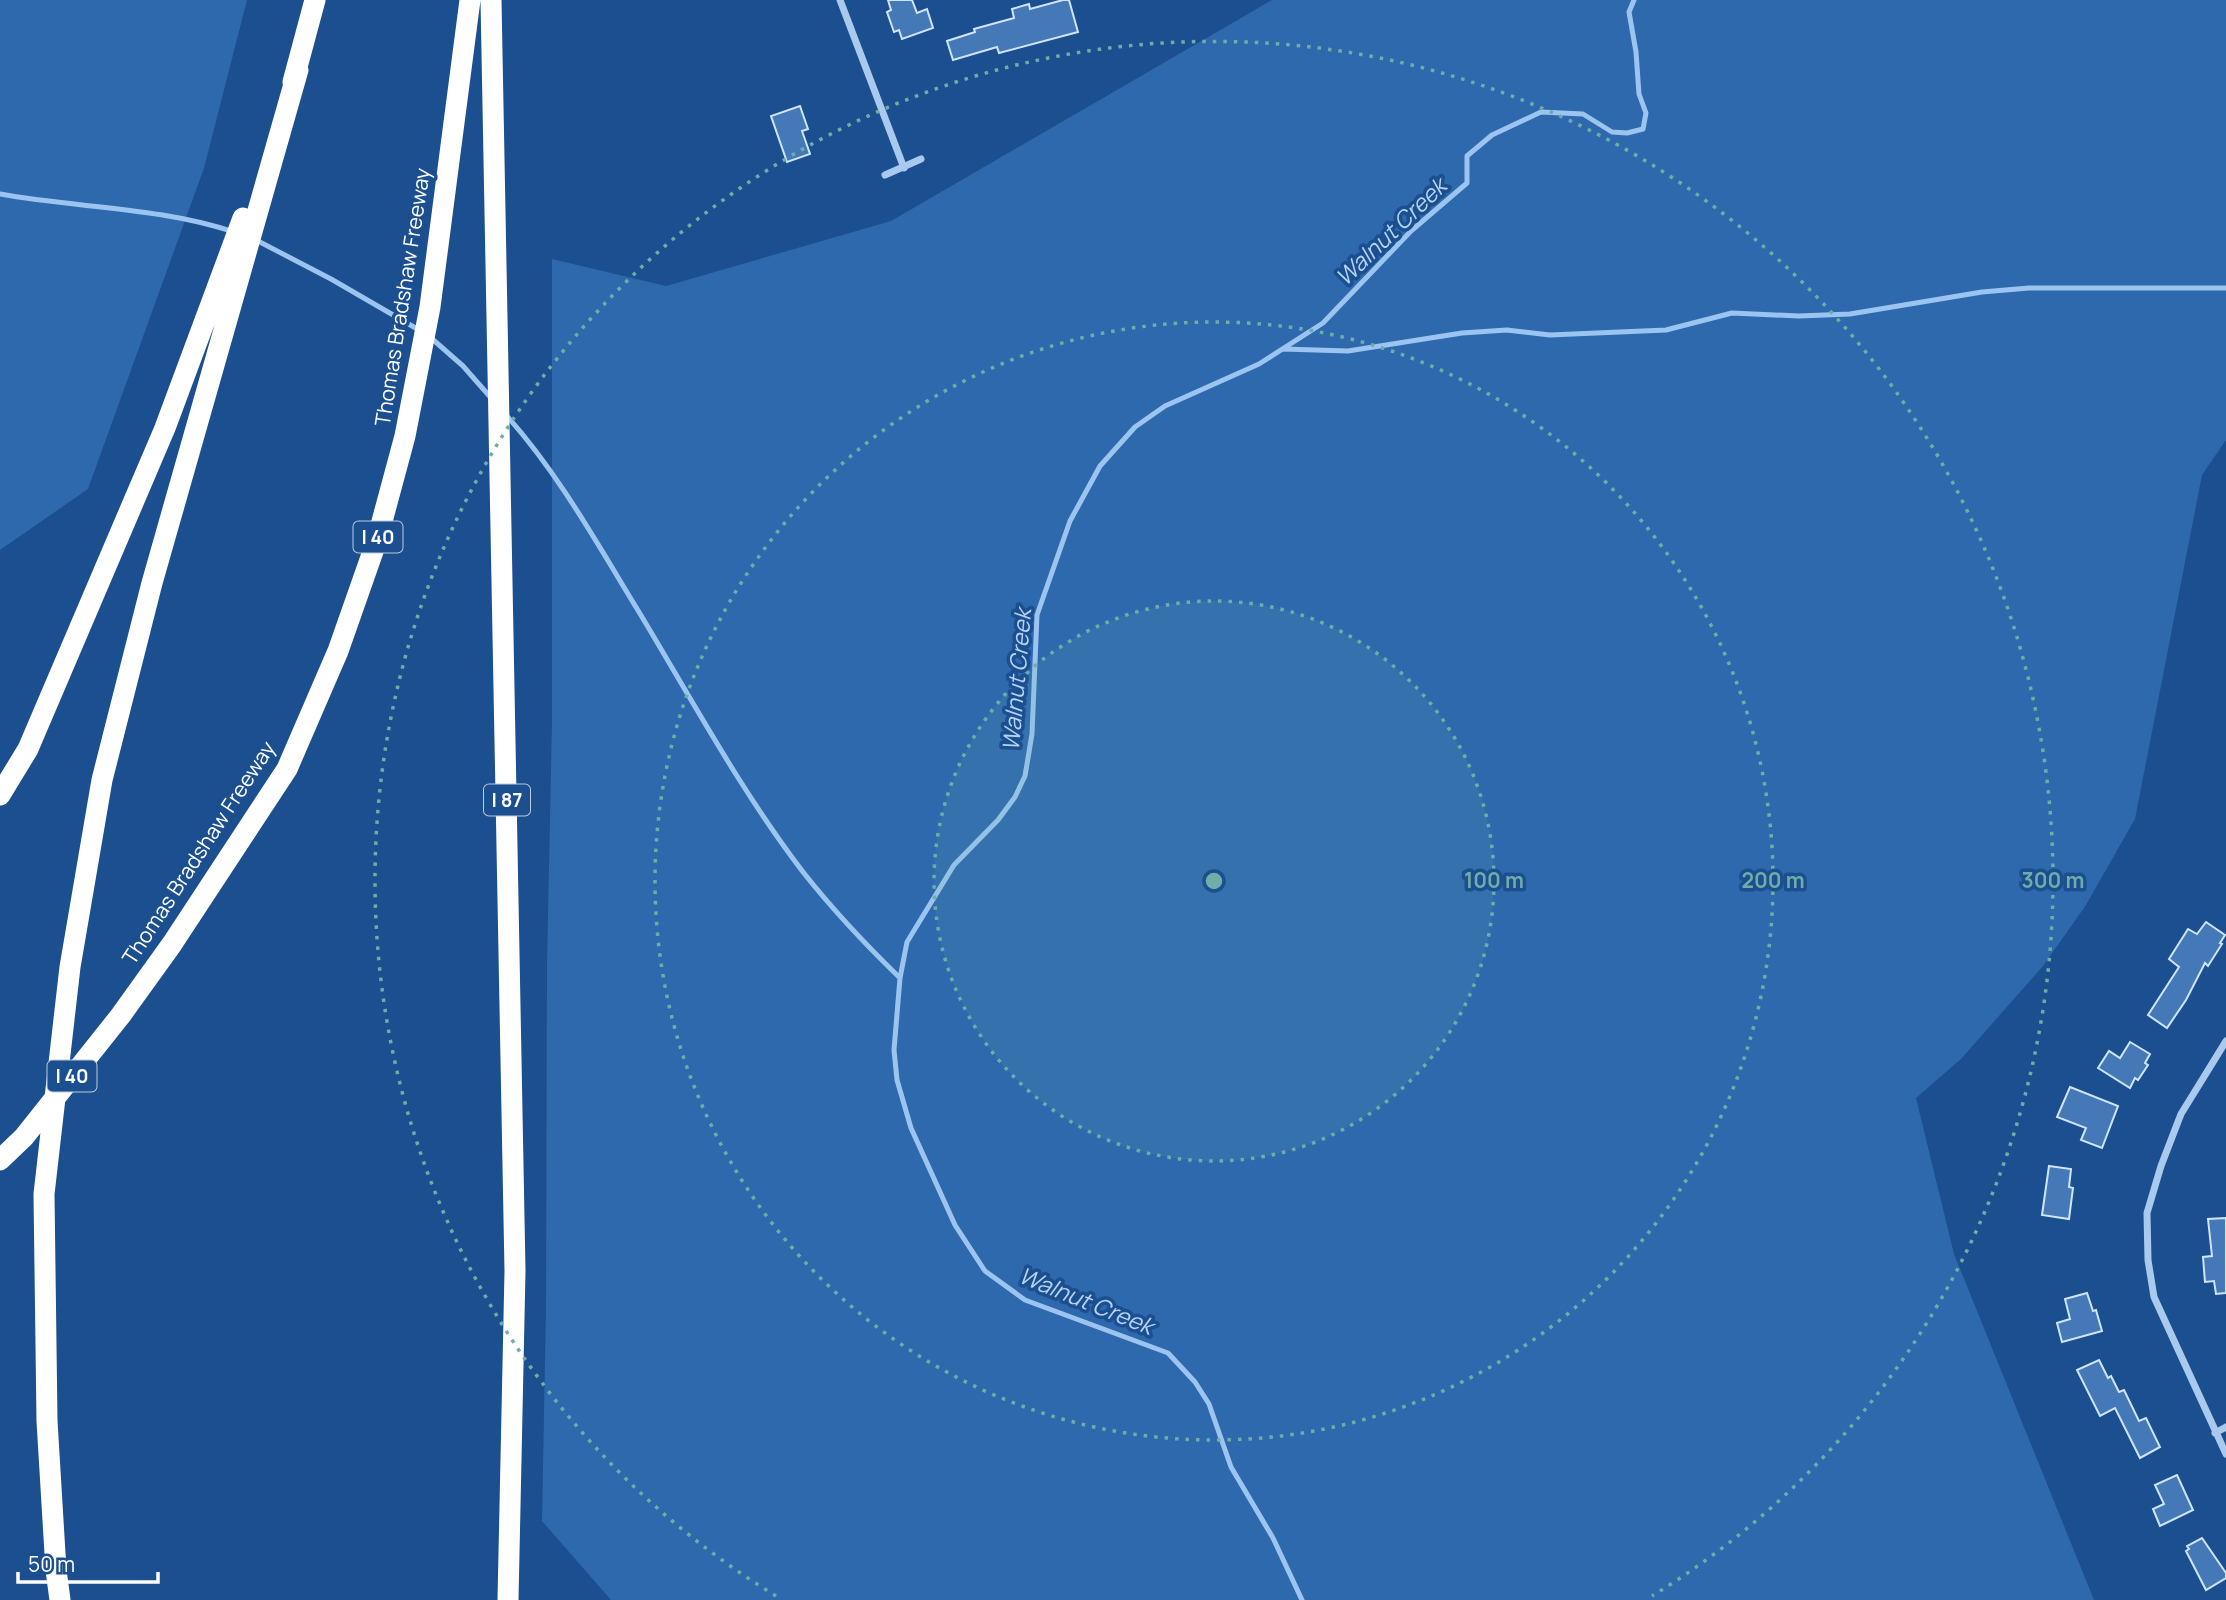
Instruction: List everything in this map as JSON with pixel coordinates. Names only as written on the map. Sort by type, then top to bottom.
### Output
[{"type":"highway","points":[[60,1600],[47,1420],[44,1194],[70,967],[105,767],[152,583],[298,70],[315,0]]},
{"type":"highway","name":"Thomas Bradshaw Freeway","points":[[0,1160],[24,1137],[121,1015],[172,944],[287,769],[338,652],[377,540],[405,436],[430,307],[470,0]]},
{"type":"highway","name":"I 87","points":[[491,0],[515,1271],[508,1600]]},
{"type":"highway","points":[[0,795],[28,749],[165,428],[298,70]]},
{"type":"street","points":[[840,0],[904,168]]},
{"type":"street","points":[[885,175],[921,159]]},
{"type":"street","points":[[2226,1041],[2181,1114],[2147,1213],[2148,1259],[2154,1297],[2226,1454]]},
{"type":"street","points":[[2215,1433],[2226,1427]]},
{"type":"shaded area","points":[[0,0],[247,0],[204,168],[88,489],[0,550]]},
{"type":"shaded area","points":[[1272,0],[2226,0],[2226,440],[2202,475],[2135,819],[2086,905],[2043,966],[1961,1059],[1916,1098],[1954,1254],[2094,1600],[611,1600],[542,1521],[552,720],[552,259],[666,286],[891,221]]},
{"type":"building","points":[[888,0],[912,0],[917,13],[927,9],[933,28],[902,39],[899,30],[894,32],[887,12],[891,10]]},
{"type":"building","points":[[1069,0],[1078,32],[999,53],[997,47],[953,60],[947,41],[975,32],[974,29],[1014,18],[1012,9],[1029,4],[1030,9]]},
{"type":"building","points":[[800,106],[808,129],[802,131],[810,154],[787,162],[771,116]]},
{"type":"building","points":[[2206,922],[2225,935],[2220,943],[2222,944],[2208,966],[2205,963],[2186,1000],[2167,1028],[2148,1015],[2179,967],[2169,959],[2188,929],[2197,934]]},
{"type":"building","points":[[2130,1042],[2150,1054],[2145,1063],[2148,1065],[2138,1080],[2135,1078],[2130,1088],[2098,1068],[2109,1051],[2120,1058]]},
{"type":"building","points":[[2070,1087],[2118,1106],[2102,1148],[2081,1140],[2086,1128],[2057,1117]]},
{"type":"building","points":[[2049,1166],[2071,1169],[2069,1187],[2073,1188],[2069,1219],[2042,1215]]},
{"type":"building","points":[[2226,1218],[2226,1293],[2216,1294],[2214,1281],[2205,1282],[2203,1257],[2212,1256],[2208,1219]]},
{"type":"building","points":[[2087,1293],[2093,1311],[2096,1310],[2102,1331],[2062,1342],[2057,1323],[2070,1319],[2065,1299]]},
{"type":"building","points":[[2099,1360],[2119,1392],[2124,1390],[2139,1421],[2146,1418],[2160,1447],[2140,1458],[2115,1408],[2100,1416],[2077,1370]]},
{"type":"building","points":[[2177,1475],[2193,1510],[2160,1526],[2153,1509],[2164,1504],[2155,1485]]},
{"type":"building","points":[[2202,1538],[2226,1573],[2226,1578],[2206,1590],[2186,1551],[2189,1549],[2187,1546]]},
{"type":"waterway","name":"Walnut Creek","points":[[1302,1600],[1273,1538],[1231,1467],[1209,1404],[1195,1382],[1168,1353],[1025,1300],[985,1271],[955,1225],[911,1128],[897,1080],[894,1050],[900,978],[907,942],[954,865],[998,820],[1015,797],[1025,776],[1032,734],[1037,615],[1070,521],[1100,466],[1135,427],[1165,406],[1259,364],[1323,323],[1411,231],[1467,183],[1467,156],[1492,135],[1541,112],[1583,114],[1612,132],[1627,133],[1643,129],[1646,113],[1639,94],[1636,52],[1629,12],[1634,0]]},
{"type":"waterway","points":[[0,194],[177,217],[234,232]]},
{"type":"waterway","points":[[256,240],[331,279],[419,330]]},
{"type":"waterway","points":[[1283,349],[1348,351],[1462,333],[1507,330],[1550,335],[1666,330],[1732,313],[1799,316],[1850,314],[1982,292],[2029,288],[2226,288]]},
{"type":"waterway","points":[[430,337],[463,366],[492,399]]},
{"type":"waterway","points":[[506,415],[577,510],[718,745],[780,841],[838,914],[900,978]]}]
